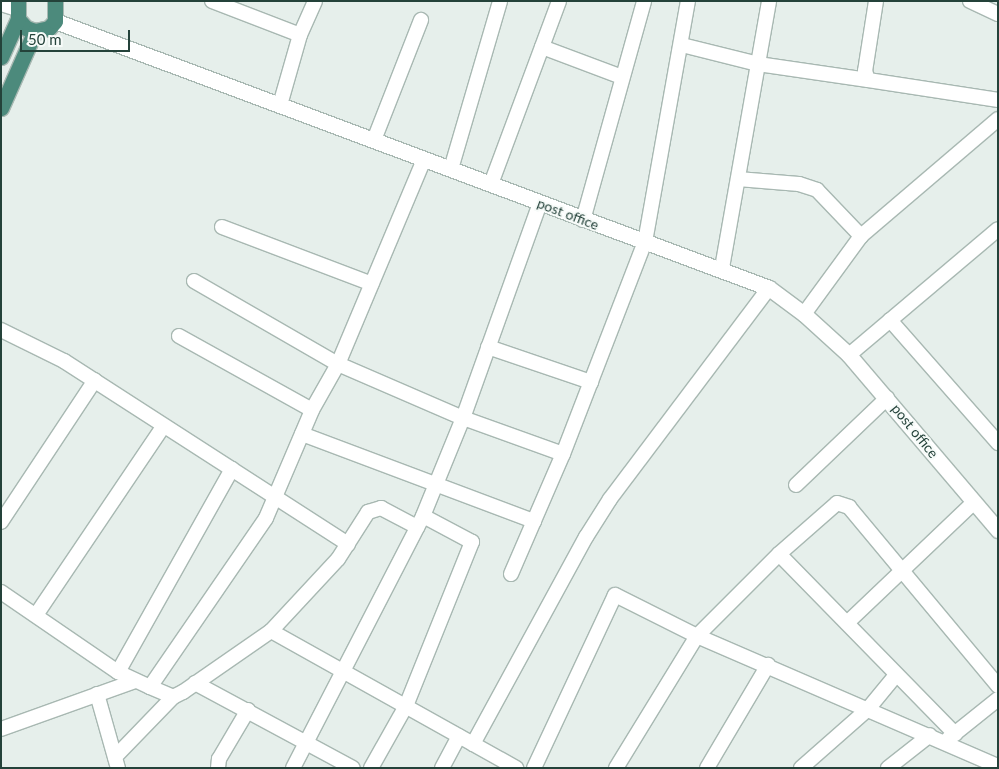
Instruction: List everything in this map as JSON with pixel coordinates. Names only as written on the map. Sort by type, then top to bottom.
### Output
[{"type":"highway","points":[[18,10],[26,28],[35,31],[48,28],[55,21],[57,2]]},
{"type":"highway","points":[[1,57],[18,10]]},
{"type":"highway","points":[[1,108],[35,31]]},
{"type":"street","points":[[212,1],[300,35]]},
{"type":"street","points":[[280,105],[300,35],[315,1]]},
{"type":"street","points":[[450,169],[500,1]]},
{"type":"street","points":[[492,184],[559,1]]},
{"type":"street","points":[[583,220],[644,1]]},
{"type":"street","points":[[511,574],[563,454],[644,242],[682,44],[688,1]]},
{"type":"street","points":[[722,268],[769,1]]},
{"type":"street","points":[[868,80],[865,71],[876,1]]},
{"type":"street","points":[[970,1],[998,14]]},
{"type":"street","points":[[1,3],[18,10]]},
{"type":"street","points":[[374,140],[420,20]]},
{"type":"street","name":"post office","points":[[55,21],[492,184],[583,220],[722,268],[769,288],[804,314],[850,355],[998,530]]},
{"type":"street","points":[[682,44],[758,64],[998,100]]},
{"type":"street","points":[[542,47],[622,77]]},
{"type":"street","points":[[804,314],[861,236],[998,119]]},
{"type":"street","points":[[150,687],[266,518],[312,410],[338,364],[424,159]]},
{"type":"street","points":[[738,179],[809,186],[823,195],[861,236]]},
{"type":"street","points":[[293,768],[345,671],[420,521],[463,418],[540,203]]},
{"type":"street","points":[[222,227],[372,284]]},
{"type":"street","points":[[850,355],[998,229]]},
{"type":"street","points":[[194,280],[338,364],[463,418],[563,454]]},
{"type":"street","points":[[473,744],[586,537],[610,499],[769,288]]},
{"type":"street","points":[[890,320],[998,443]]},
{"type":"street","points":[[1,330],[41,348],[94,380],[163,427],[348,544]]},
{"type":"street","points":[[179,336],[312,410]]},
{"type":"street","points":[[488,348],[591,382]]},
{"type":"street","points":[[1,522],[94,380]]},
{"type":"street","points":[[796,485],[888,398]]},
{"type":"street","points":[[36,615],[163,427]]},
{"type":"street","points":[[302,434],[534,521]]},
{"type":"street","points":[[118,672],[232,469]]},
{"type":"street","points":[[847,623],[899,571],[974,502]]},
{"type":"street","points":[[616,768],[697,636],[779,554],[833,504],[842,503],[849,507],[899,571],[998,686]]},
{"type":"street","points":[[116,762],[173,697],[271,631],[329,569],[348,544],[368,512],[374,509],[388,510],[472,542],[406,706],[372,768]]},
{"type":"street","points":[[779,554],[896,675],[950,738],[987,765]]},
{"type":"street","points":[[1,592],[118,672],[173,697]]},
{"type":"street","points":[[534,768],[615,595],[697,636],[930,735],[950,738],[998,699]]},
{"type":"street","points":[[271,631],[516,768]]},
{"type":"street","points":[[707,768],[768,665]]},
{"type":"street","points":[[801,768],[868,709],[896,675]]},
{"type":"street","points":[[1,729],[135,681]]},
{"type":"street","points":[[195,683],[353,768]]},
{"type":"street","points":[[97,694],[116,762]]},
{"type":"street","points":[[218,768],[219,759],[248,710]]},
{"type":"street","points":[[888,768],[930,735]]},
{"type":"street","points":[[442,768],[459,736]]}]
